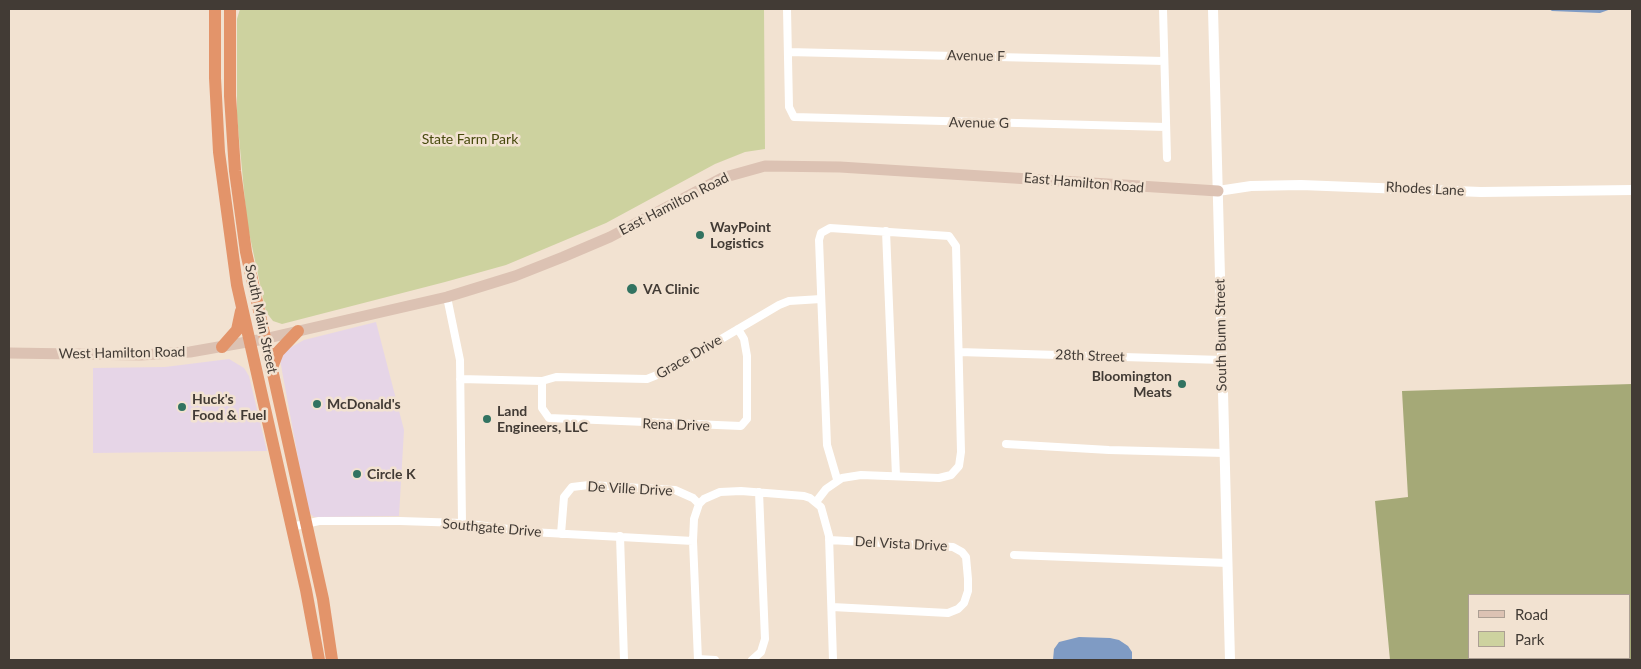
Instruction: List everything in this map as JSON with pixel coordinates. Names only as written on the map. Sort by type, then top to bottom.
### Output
[{"type":"highway","name":"South Main Street","points":[[215,9],[215,78],[219,152],[228,226],[242,308],[319,660]]},
{"type":"highway","name":"South Main Street","points":[[230,9],[230,96],[235,171],[246,252],[322,599],[332,660]]},
{"type":"highway","points":[[222,347],[237,330],[242,308]]},
{"type":"highway","points":[[271,370],[278,352],[298,331]]},
{"type":"main road","name":"East Hamilton Road","points":[[264,340],[447,297],[515,276],[563,258],[610,237],[722,178],[765,166],[840,167],[1218,191]]},
{"type":"main road","name":"West Hamilton Road","points":[[9,353],[141,355],[182,353],[264,340]]},
{"type":"street","points":[[787,9],[788,52]]},
{"type":"street","points":[[1164,9],[1167,158]]},
{"type":"street","name":"South Bunn Street","points":[[1213,9],[1230,660]]},
{"type":"street","name":"Avenue F","points":[[788,52],[1164,61]]},
{"type":"street","name":"Avenue G","points":[[788,52],[789,107],[792,116],[1166,127]]},
{"type":"street","name":"Rhodes Lane","points":[[1218,191],[1250,186],[1301,185],[1472,192],[1632,190]]},
{"type":"street","points":[[816,502],[837,480],[861,475],[939,478],[956,471],[960,463],[956,246],[951,238],[943,234],[830,228],[824,230],[819,240],[827,445],[837,480]]},
{"type":"street","points":[[886,231],[896,476]]},
{"type":"street","points":[[447,297],[458,342],[462,523]]},
{"type":"street","name":"Grace Drive","points":[[460,379],[542,381],[556,377],[647,379],[667,371],[738,329],[789,302],[821,299]]},
{"type":"street","name":"Rena Drive","points":[[542,381],[542,408],[549,418],[741,426],[747,420],[747,356],[744,339],[738,329]]},
{"type":"street","name":"28th Street","points":[[958,352],[1222,360]]},
{"type":"street","points":[[1006,444],[1110,450],[1224,453]]},
{"type":"street","name":"De Ville Drive","points":[[562,534],[564,498],[572,487],[589,485],[675,490],[693,498],[699,504]]},
{"type":"street","points":[[715,660],[698,660],[693,541],[694,520],[699,504],[710,496],[720,492],[759,492],[804,496],[821,507],[826,520],[829,540],[833,660]]},
{"type":"street","points":[[752,660],[761,652],[765,639],[759,492]]},
{"type":"street","name":"Southgate Drive","points":[[291,527],[357,520],[462,523],[509,530],[693,541]]},
{"type":"street","points":[[620,536],[624,660]]},
{"type":"street","name":"Del Vista Drive","points":[[829,540],[953,547],[962,552],[966,557],[968,579],[968,591],[964,603],[958,610],[948,613],[832,607]]},
{"type":"street","points":[[1014,555],[1227,564]]},
{"type":"shaded area","points":[[376,322],[404,430],[399,516],[314,517],[308,512],[280,360],[284,351],[304,340]]},
{"type":"shaded area","points":[[229,359],[244,368],[249,376],[267,451],[93,453],[93,368],[165,367]]},
{"type":"green space","name":"State Farm Park","points":[[240,9],[764,9],[765,149],[745,152],[715,164],[606,223],[506,265],[282,324],[273,321],[266,312],[247,223],[237,116],[237,19]]},
{"type":"green space","points":[[1632,384],[1632,660],[1390,660],[1375,501],[1408,497],[1402,391]]},
{"type":"water","points":[[1549,9],[1611,9],[1600,13],[1552,11]]},
{"type":"water","points":[[1079,637],[1119,640],[1128,646],[1132,652],[1132,660],[1053,660],[1054,649],[1059,642]]},
{"type":"place","name":"WayPoint Logistics","points":[[700,235]]},
{"type":"place","name":"VA Clinic","points":[[632,289]]},
{"type":"place","name":"Bloomington Meats","points":[[1182,384]]},
{"type":"place","name":"McDonald's","points":[[317,404]]},
{"type":"place","name":"Huck's Food & Fuel","points":[[182,407]]},
{"type":"place","name":"Land Engineers, LLC","points":[[487,419]]},
{"type":"place","name":"Circle K","points":[[357,474]]}]
